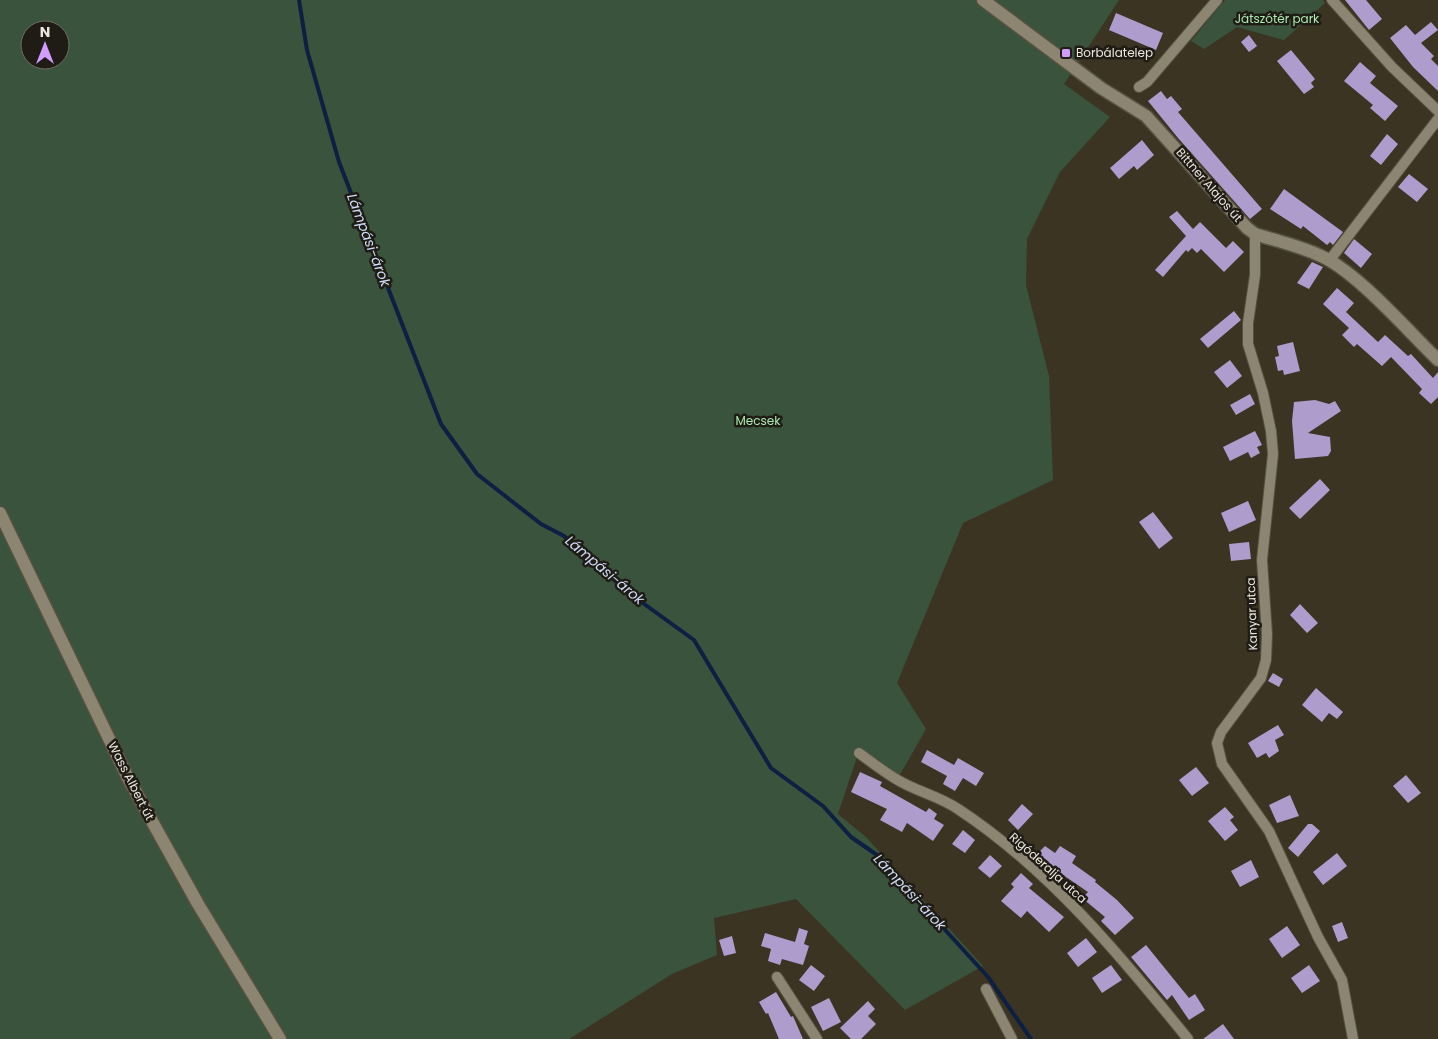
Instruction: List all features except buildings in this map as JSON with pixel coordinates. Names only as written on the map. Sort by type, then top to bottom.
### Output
[{"type":"street","name":"Bittner Alajos út","points":[[983,0],[1101,88],[1146,116],[1247,228],[1255,234],[1329,261],[1363,287],[1438,360]]},
{"type":"street","points":[[1139,87],[1147,82],[1218,0]]},
{"type":"street","points":[[1332,0],[1392,67],[1438,110]]},
{"type":"street","points":[[1329,261],[1438,119]]},
{"type":"street","name":"Kanyar utca","points":[[1255,234],[1255,275],[1248,323],[1248,344],[1263,394],[1271,431],[1273,454],[1262,560],[1267,634],[1266,660],[1260,678],[1220,732],[1217,744],[1222,764],[1269,831],[1318,937],[1342,980],[1353,1039]]},
{"type":"street","name":"Wass Albert út","points":[[0,513],[128,778],[198,904],[280,1039]]},
{"type":"street","name":"Rigóderalja utca","points":[[858,753],[896,780],[957,808],[1012,851],[1074,907],[1107,940],[1188,1039]]},
{"type":"street","points":[[777,977],[817,1039]]},
{"type":"street","points":[[986,989],[1012,1039]]},
{"type":"green space","name":"Mecsek","points":[[0,0],[1119,0],[1064,84],[1110,117],[1060,172],[1027,239],[1026,285],[1049,376],[1053,480],[963,523],[897,683],[926,729],[897,780],[858,754],[838,814],[866,837],[983,966],[905,1010],[796,899],[714,918],[717,955],[672,974],[569,1039],[0,1039]]},
{"type":"green space","name":"Játszótér park","points":[[1225,0],[1323,0],[1325,3],[1284,40],[1237,27],[1204,49],[1191,41]]},
{"type":"waterway","name":"Lámpási-árok","points":[[299,0],[307,50],[339,162],[441,424],[477,474],[541,524],[564,536],[629,593],[694,640],[771,768],[823,806],[851,837],[877,855],[988,977],[1031,1039]]},
{"type":"place","name":"Borbálatelep","points":[[1066,53]]}]
